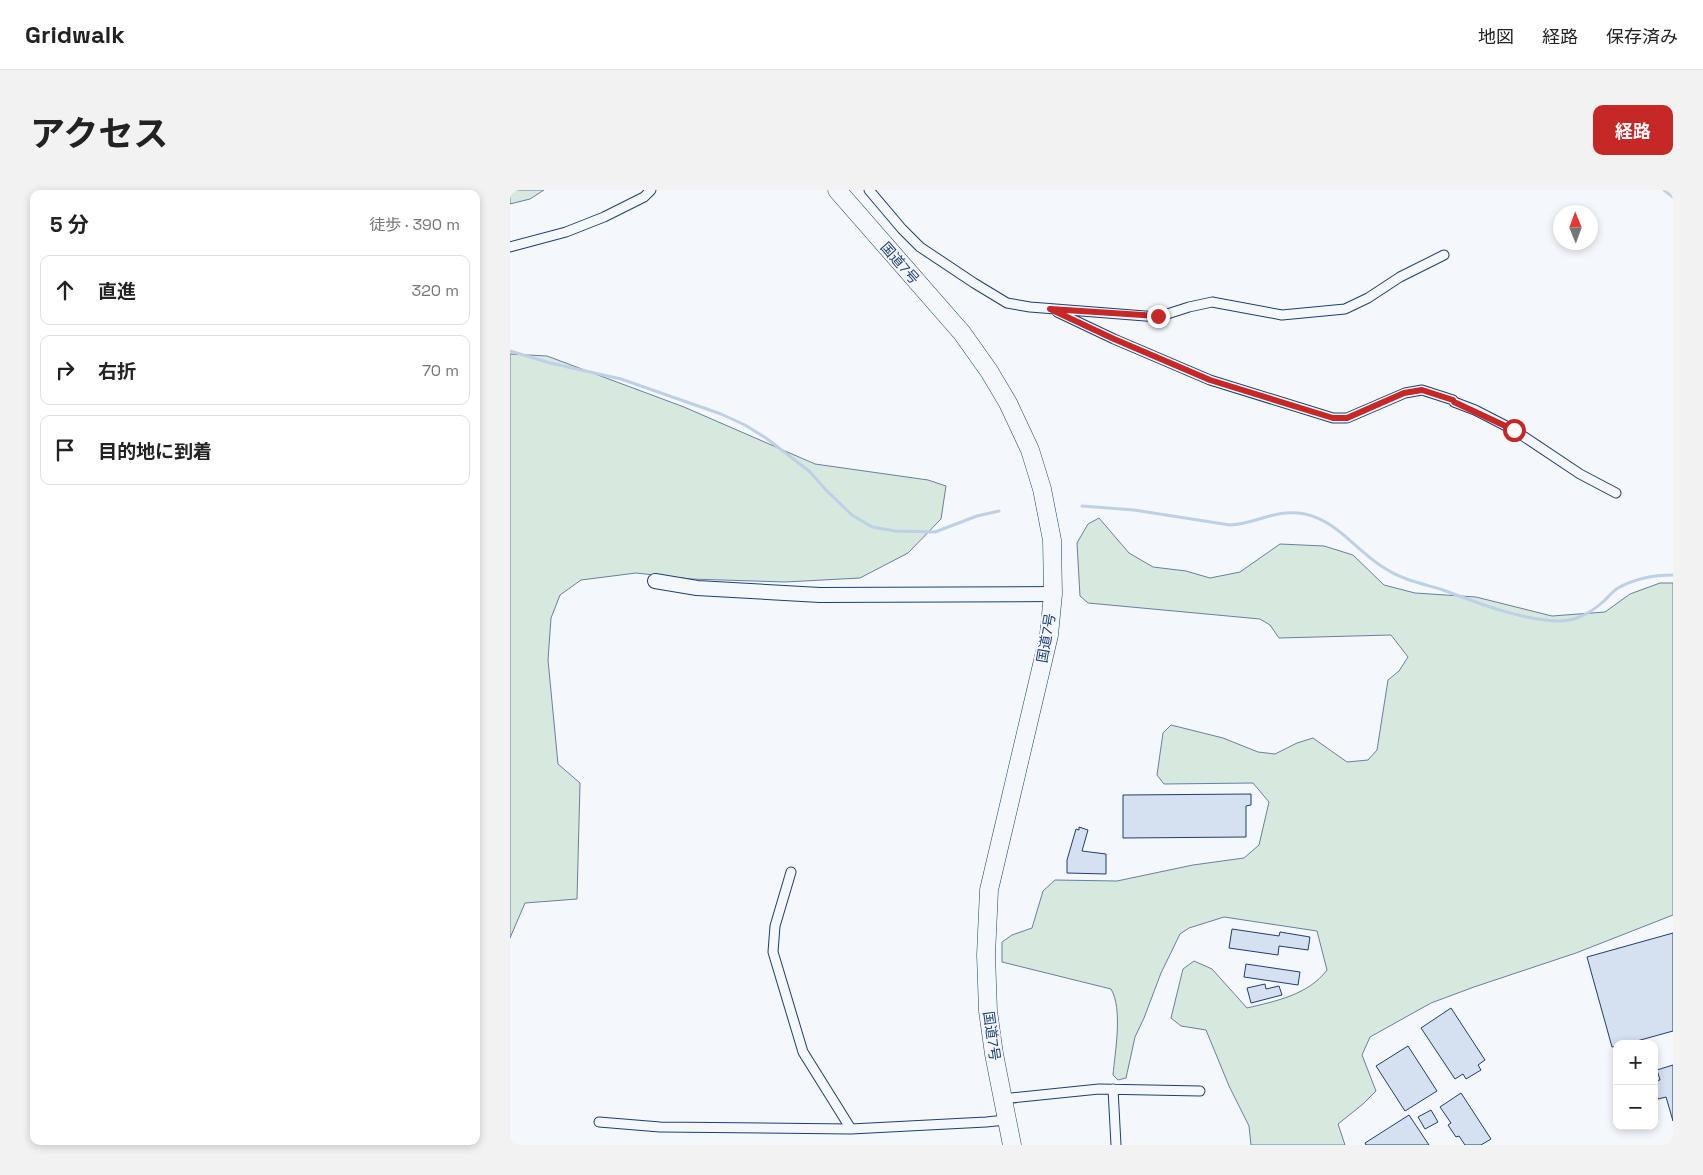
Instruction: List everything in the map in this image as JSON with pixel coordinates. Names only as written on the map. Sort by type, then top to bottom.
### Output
[{"type":"highway","name":"国道7号","points":[[837,190],[962,333],[989,371],[1008,403],[1030,450],[1042,489],[1052,540],[1053,594],[1049,635],[989,890],[986,955],[988,1011],[1002,1099],[1012,1145]]},
{"type":"street","points":[[510,247],[566,232],[589,223],[644,197],[651,190]]},
{"type":"street","points":[[869,190],[902,230],[920,247],[974,283],[1006,303],[1050,309],[1158,316],[1212,302],[1282,315],[1345,309],[1368,298],[1400,277],[1444,255]]},
{"type":"street","points":[[1050,309],[1210,380],[1333,418],[1347,418],[1404,393],[1422,390],[1430,392],[1453,400],[1514,430],[1580,474],[1616,494]]},
{"type":"street","points":[[655,581],[697,588],[820,595],[1053,594]]},
{"type":"street","points":[[791,872],[775,926],[773,952],[803,1052],[851,1129]]},
{"type":"street","points":[[1002,1099],[1099,1089],[1200,1091]]},
{"type":"street","points":[[1112,1089],[1116,1145]]},
{"type":"street","points":[[599,1122],[660,1127],[851,1129],[1006,1120]]},
{"type":"shaded area","points":[[510,190],[544,190],[530,199],[510,204]]},
{"type":"shaded area","points":[[510,354],[547,356],[684,407],[815,464],[928,480],[946,486],[941,519],[908,553],[860,578],[785,582],[691,579],[636,573],[581,580],[560,595],[551,618],[548,660],[558,764],[580,783],[577,899],[525,903],[510,938]]},
{"type":"shaded area","points":[[1099,518],[1129,553],[1153,567],[1186,571],[1210,578],[1240,572],[1280,544],[1324,546],[1353,555],[1384,585],[1415,593],[1476,597],[1552,616],[1605,612],[1630,594],[1660,583],[1673,583],[1673,915],[1576,953],[1431,1003],[1370,1037],[1362,1055],[1376,1091],[1338,1124],[1345,1145],[1251,1145],[1249,1126],[1229,1086],[1206,1030],[1181,1026],[1171,1018],[1183,969],[1194,961],[1212,969],[1247,1008],[1291,996],[1311,986],[1327,970],[1317,931],[1224,917],[1189,928],[1180,934],[1161,973],[1135,1037],[1126,1078],[1118,1080],[1113,1075],[1117,1008],[1111,989],[1002,962],[1002,942],[1012,935],[1032,928],[1043,891],[1055,880],[1117,881],[1193,865],[1244,858],[1259,845],[1269,802],[1253,783],[1164,784],[1157,775],[1163,733],[1171,725],[1223,738],[1258,752],[1275,754],[1297,743],[1313,738],[1347,762],[1368,760],[1377,750],[1388,680],[1399,671],[1408,657],[1391,635],[1279,638],[1270,625],[1260,619],[1088,603],[1080,596],[1077,543],[1088,524]]},
{"type":"building","points":[[1251,794],[1251,805],[1246,806],[1246,837],[1123,838],[1123,795]]},
{"type":"building","points":[[1079,827],[1088,830],[1082,851],[1106,854],[1106,874],[1067,873],[1067,860],[1076,829],[1079,830]]},
{"type":"building","points":[[1232,929],[1279,936],[1280,932],[1310,937],[1308,950],[1279,946],[1278,955],[1229,948]]},
{"type":"building","points":[[1673,933],[1673,1031],[1640,1040],[1613,1040],[1612,1047],[1587,957]]},
{"type":"building","points":[[1246,964],[1300,972],[1298,985],[1244,977]]},
{"type":"building","points":[[1265,984],[1266,989],[1279,986],[1282,995],[1251,1003],[1247,988]]},
{"type":"building","points":[[1451,1008],[1485,1060],[1478,1065],[1481,1070],[1466,1079],[1463,1074],[1455,1079],[1421,1028]]},
{"type":"building","points":[[1408,1046],[1437,1091],[1405,1111],[1376,1066]]},
{"type":"building","points":[[1673,1065],[1673,1121],[1666,1097],[1658,1099],[1658,1080],[1660,1080],[1658,1070]]},
{"type":"building","points":[[1461,1093],[1491,1139],[1481,1145],[1465,1145],[1459,1136],[1456,1137],[1448,1125],[1451,1123],[1440,1107]]},
{"type":"building","points":[[1431,1110],[1438,1122],[1425,1129],[1418,1117]]},
{"type":"building","points":[[1409,1115],[1429,1145],[1366,1145],[1365,1143]]},
{"type":"waterway","points":[[1664,190],[1673,197]]},
{"type":"waterway","points":[[510,351],[550,363],[621,379],[721,414],[745,425],[766,438],[809,471],[852,515],[872,527],[895,531],[935,532],[977,516],[999,511]]},
{"type":"waterway","points":[[1082,506],[1134,510],[1230,525],[1284,513],[1305,514],[1328,523],[1376,562],[1399,576],[1506,612],[1545,620],[1562,621],[1577,618],[1591,611],[1616,589],[1624,585],[1645,578],[1673,575]]},
{"type":"route","points":[[1158,316],[1050,309],[1210,380],[1333,418],[1347,418],[1404,393],[1422,390],[1453,400],[1514,430]]}]
